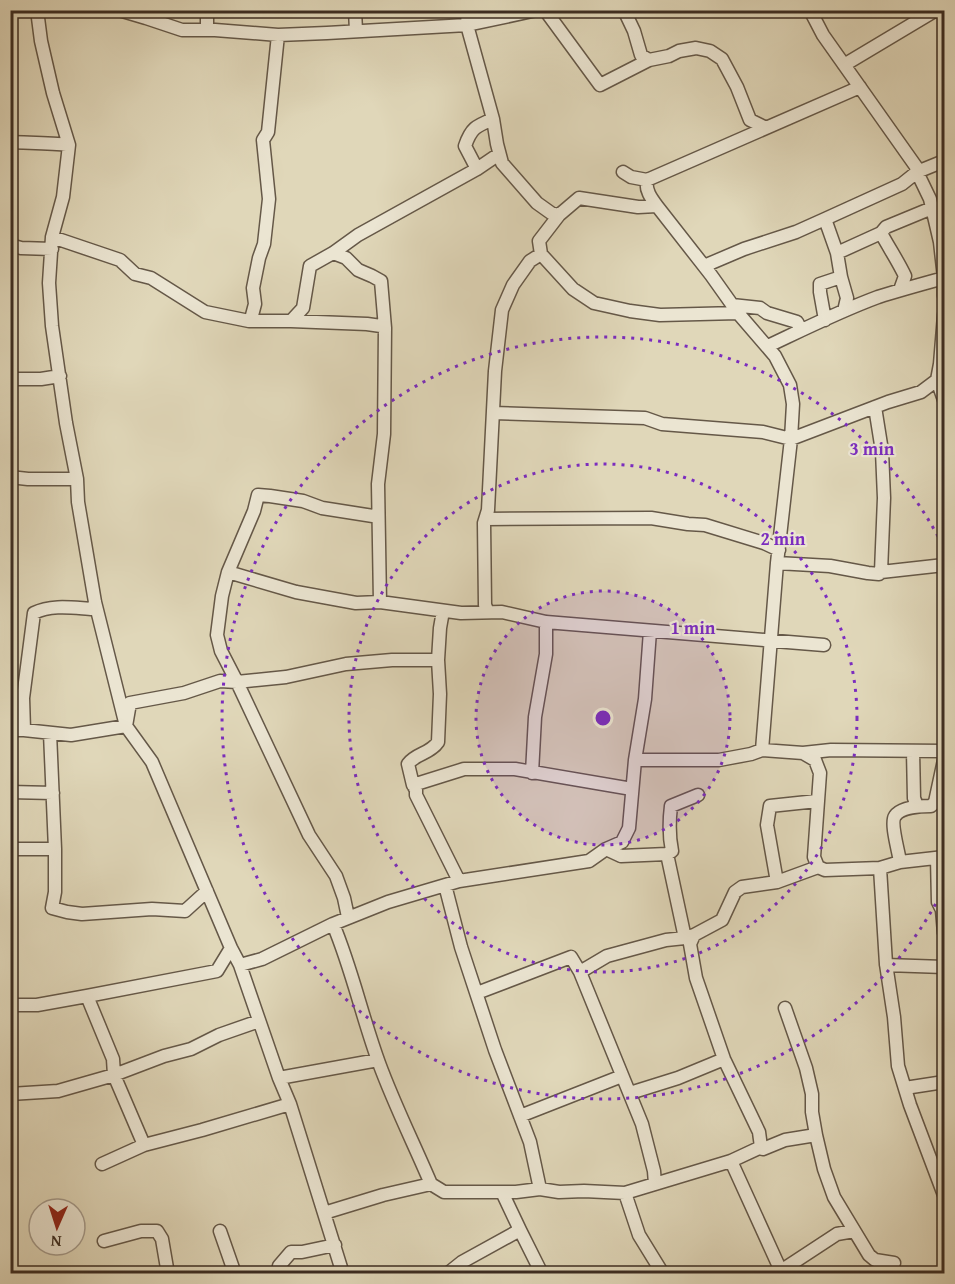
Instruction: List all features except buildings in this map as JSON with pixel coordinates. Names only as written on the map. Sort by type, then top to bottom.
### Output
[{"type":"street","points":[[37,10],[52,93],[69,145],[63,197],[52,243],[49,283],[51,315],[66,423],[77,479],[78,502],[95,602],[126,726],[152,762],[240,965],[290,1104],[343,1274]]},
{"type":"street","points":[[119,10],[157,18]]},
{"type":"street","points":[[141,10],[182,30],[278,35],[467,25],[537,10]]},
{"type":"street","points":[[207,10],[207,30]]},
{"type":"street","points":[[355,10],[356,31]]},
{"type":"street","points":[[468,10],[467,25],[502,163],[537,203],[551,213],[559,215]]},
{"type":"street","points":[[545,10],[600,85],[649,60],[696,48],[710,51],[722,59],[737,87],[750,120],[766,128]]},
{"type":"street","points":[[624,10],[634,31],[641,55],[649,60]]},
{"type":"street","points":[[810,10],[823,35],[917,168],[930,199],[940,242],[945,296]]},
{"type":"street","points":[[844,65],[936,10]]},
{"type":"street","points":[[249,321],[255,304],[253,288],[264,244],[267,220],[268,199],[263,140],[268,132],[278,35]]},
{"type":"street","points":[[623,172],[631,177],[647,180],[860,87]]},
{"type":"street","points":[[477,169],[465,146],[469,135],[477,126],[492,119]]},
{"type":"street","points":[[10,142],[69,145]]},
{"type":"street","points":[[291,321],[303,308],[310,266],[358,235],[477,169],[499,154]]},
{"type":"street","points":[[704,266],[744,249],[796,232],[902,184],[917,172],[945,161]]},
{"type":"street","points":[[647,180],[646,186],[650,196],[735,309],[768,346],[790,385],[793,404],[791,439],[778,557],[762,750]]},
{"type":"street","points":[[657,206],[638,207],[579,198],[559,215],[540,241],[541,254],[573,289],[594,303],[660,315],[760,308],[767,313],[797,322],[801,330]]},
{"type":"street","points":[[837,253],[881,233],[886,227],[932,208]]},
{"type":"street","points":[[825,219],[837,253],[847,298],[844,311]]},
{"type":"street","points":[[881,233],[905,276],[900,290]]},
{"type":"street","points":[[10,245],[21,248],[52,243],[120,260],[135,274],[151,278],[205,312],[249,321],[367,324],[385,328]]},
{"type":"street","points":[[333,253],[346,258],[358,270],[381,281],[385,328],[384,434],[378,484],[380,602]]},
{"type":"street","points":[[488,612],[484,523],[488,510],[495,371],[502,310],[513,285],[530,261],[541,254]]},
{"type":"street","points":[[825,320],[820,284],[842,277]]},
{"type":"street","points":[[768,346],[875,298],[945,278]]},
{"type":"street","points":[[945,315],[937,380],[945,400]]},
{"type":"street","points":[[10,379],[41,379],[60,376]]},
{"type":"street","points":[[493,413],[645,418],[662,423],[763,432],[791,439],[921,392],[937,380]]},
{"type":"street","points":[[875,407],[882,450],[884,498],[880,572]]},
{"type":"street","points":[[10,477],[77,479]]},
{"type":"street","points":[[348,917],[336,876],[309,835],[221,651],[218,635],[222,596],[228,572],[254,511],[258,495],[303,501],[322,508],[378,515]]},
{"type":"street","points":[[486,519],[651,518],[705,525],[764,543],[778,557],[868,573],[879,574],[880,572],[945,566]]},
{"type":"street","points":[[228,572],[296,592],[356,603],[380,602],[461,613],[502,612],[546,622],[824,645]]},
{"type":"street","points":[[24,729],[23,698],[34,613],[40,609],[60,607],[93,609],[95,602]]},
{"type":"street","points":[[443,611],[438,660],[440,694],[438,742],[427,752],[412,758],[408,764],[416,795],[459,881]]},
{"type":"street","points":[[532,773],[535,717],[546,654],[546,622]]},
{"type":"street","points":[[240,965],[262,960],[348,917],[388,902],[459,881],[589,861],[606,849],[622,842],[629,828],[635,760],[645,699],[650,631]]},
{"type":"street","points":[[126,726],[130,703],[184,693],[220,681],[237,682],[286,677],[346,664],[392,660],[438,660]]},
{"type":"street","points":[[10,730],[24,729],[71,735],[126,726]]},
{"type":"street","points":[[50,733],[55,849],[52,908],[82,914],[152,909],[185,911],[207,891]]},
{"type":"street","points":[[635,760],[719,760],[762,750],[803,753],[831,750],[945,751]]},
{"type":"street","points":[[913,751],[914,798],[917,806]]},
{"type":"street","points":[[803,753],[815,760],[820,773],[814,857],[818,867]]},
{"type":"street","points":[[900,862],[893,824],[895,816],[917,806],[931,806],[935,802],[945,760]]},
{"type":"street","points":[[413,785],[464,769],[515,769],[632,789]]},
{"type":"street","points":[[10,792],[53,792]]},
{"type":"street","points":[[606,849],[621,856],[667,854],[672,851],[669,822],[671,806],[698,795]]},
{"type":"street","points":[[777,882],[767,825],[770,806],[818,801]]},
{"type":"street","points":[[10,849],[55,849]]},
{"type":"street","points":[[667,854],[690,936],[696,978],[724,1059],[759,1132],[761,1147]]},
{"type":"street","points":[[580,972],[607,956],[690,936],[722,920],[735,892],[742,888],[777,882],[818,867],[825,870],[880,868],[900,862],[941,858],[938,902],[942,910],[945,933]]},
{"type":"street","points":[[880,868],[886,966],[894,1017],[898,1066],[910,1105],[944,1193]]},
{"type":"street","points":[[445,885],[461,947],[507,1085],[530,1142],[540,1189]]},
{"type":"street","points":[[333,924],[342,945],[378,1060],[399,1114],[431,1184],[444,1192],[502,1192],[540,1189],[559,1192],[625,1193],[730,1161],[761,1147],[763,1149],[785,1140],[816,1135]]},
{"type":"street","points":[[10,1005],[36,1005],[217,971],[231,948]]},
{"type":"street","points":[[477,993],[571,957],[580,972],[642,1124],[655,1184]]},
{"type":"street","points":[[886,966],[945,967]]},
{"type":"street","points":[[87,996],[113,1059],[114,1075],[144,1145]]},
{"type":"street","points":[[785,1008],[808,1077],[816,1135],[834,1197],[868,1255],[876,1260],[894,1263]]},
{"type":"street","points":[[10,1094],[58,1091],[114,1075],[164,1056],[191,1049],[219,1035],[259,1021]]},
{"type":"street","points":[[630,1093],[678,1078],[724,1059]]},
{"type":"street","points":[[279,1078],[378,1060]]},
{"type":"street","points":[[520,1116],[622,1076]]},
{"type":"street","points":[[905,1088],[945,1082]]},
{"type":"street","points":[[102,1164],[144,1145],[290,1104]]},
{"type":"street","points":[[730,1161],[779,1272],[837,1234],[854,1231]]},
{"type":"street","points":[[324,1213],[383,1195],[431,1184]]},
{"type":"street","points":[[502,1192],[542,1274]]},
{"type":"street","points":[[625,1193],[639,1235],[663,1274]]},
{"type":"street","points":[[447,1274],[462,1262],[520,1230]]},
{"type":"street","points":[[105,1241],[141,1232],[157,1231],[162,1239],[168,1274]]},
{"type":"street","points":[[220,1231],[235,1274]]},
{"type":"street","points":[[278,1274],[279,1266],[291,1252],[335,1245]]}]
